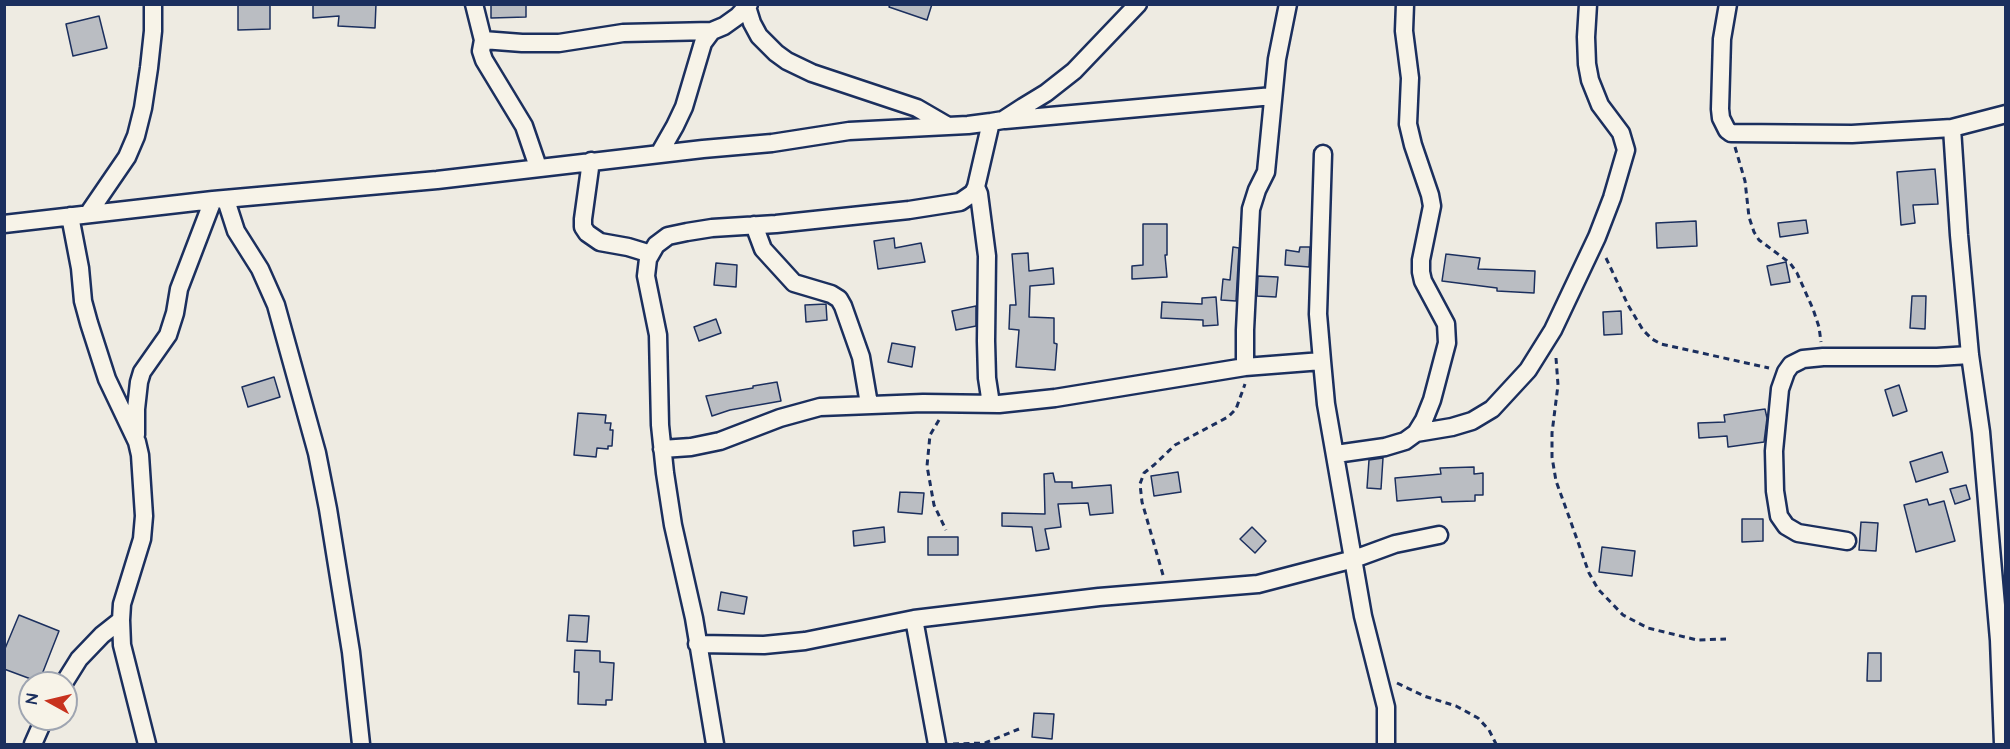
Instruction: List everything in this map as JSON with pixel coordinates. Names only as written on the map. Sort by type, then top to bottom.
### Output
[{"type":"street","points":[[88,214],[127,157],[136,136],[143,108],[150,58],[153,4]]},
{"type":"street","points":[[474,4],[483,39],[484,60],[524,126],[538,168]]},
{"type":"street","points":[[714,744],[694,618],[673,525],[662,449],[658,335],[646,276],[648,259],[656,245],[668,236],[712,228],[909,210],[960,202],[973,193],[976,187],[997,121],[1046,93],[1074,71],[1138,4]]},
{"type":"street","points":[[1245,367],[1251,209],[1266,172],[1277,59],[1288,4]]},
{"type":"street","points":[[1336,454],[1385,447],[1405,441],[1416,433],[1432,400],[1443,362],[1446,324],[1423,281],[1421,272],[1421,260],[1431,215],[1431,201],[1408,124],[1410,78],[1405,42],[1405,4]]},
{"type":"street","points":[[1416,433],[1473,421],[1492,409],[1528,370],[1553,330],[1597,237],[1617,183],[1626,150],[1622,133],[1600,105],[1590,80],[1586,46],[1588,4]]},
{"type":"street","points":[[1728,4],[1722,39],[1720,118],[1729,132],[1739,134],[1778,132],[1852,134],[1952,128],[2006,114]]},
{"type":"street","points":[[483,39],[522,43],[559,43],[623,33],[712,31],[724,26],[748,6]]},
{"type":"street","points":[[748,6],[759,36],[788,61],[812,73],[917,108],[949,126]]},
{"type":"street","points":[[658,154],[684,107],[703,43],[712,31]]},
{"type":"street","points":[[4,224],[220,200],[437,180],[591,161],[772,143],[849,131],[949,126],[1274,96]]},
{"type":"street","points":[[1952,128],[1970,355],[1981,432],[1999,640],[2003,744]]},
{"type":"street","points":[[1323,154],[1318,314],[1326,404],[1363,616],[1386,707],[1386,744]]},
{"type":"street","points":[[591,161],[583,219],[586,233],[600,242],[634,248],[651,254]]},
{"type":"street","points":[[976,187],[979,194],[987,256],[986,341],[987,378],[991,404]]},
{"type":"street","points":[[147,744],[122,645],[121,620],[122,604],[142,538],[144,516],[141,464],[137,442],[136,410],[139,382],[142,372],[168,335],[179,289],[220,200]]},
{"type":"street","points":[[220,200],[260,269],[276,305],[317,453],[351,652],[361,744]]},
{"type":"street","points":[[70,216],[80,268],[83,301],[89,323],[107,379],[137,442]]},
{"type":"street","points":[[754,225],[763,249],[794,283],[831,294],[839,299],[861,357],[869,404]]},
{"type":"street","points":[[1847,541],[1798,534],[1786,526],[1779,516],[1774,491],[1774,451],[1779,396],[1782,379],[1786,372],[1791,365],[1803,359],[1823,357],[1896,358],[1970,355]]},
{"type":"street","points":[[662,449],[691,447],[720,441],[780,418],[820,407],[869,404],[991,404],[1055,398],[1245,367],[1322,361]]},
{"type":"street","points":[[697,644],[764,645],[805,641],[914,619],[1099,597],[1258,584],[1354,559],[1395,544],[1439,535]]},
{"type":"street","points":[[914,619],[937,743]]},
{"type":"street","points":[[72,671],[79,659],[102,634],[121,620]]},
{"type":"path","points":[[1729,132],[1742,171],[1749,217],[1754,232],[1759,240],[1790,263],[1797,273],[1819,327],[1823,357]]},
{"type":"path","points":[[1597,237],[1628,305],[1643,330],[1652,339],[1661,345],[1786,372]]},
{"type":"path","points":[[1553,330],[1558,385],[1552,433],[1552,457],[1556,481],[1588,573],[1598,589],[1623,615],[1648,628],[1697,640],[1726,639]]},
{"type":"path","points":[[1168,591],[1142,502],[1140,484],[1144,473],[1175,445],[1218,423],[1236,409],[1244,388],[1245,367]]},
{"type":"path","points":[[946,530],[934,505],[930,488],[927,466],[928,450],[930,435],[940,418],[955,404]]},
{"type":"path","points":[[1377,677],[1456,706],[1478,718],[1489,730],[1496,744]]},
{"type":"path","points":[[937,743],[985,742],[1019,729]]},
{"type":"building","points":[[238,4],[270,4],[270,29],[238,30]]},
{"type":"building","points":[[313,4],[376,4],[375,28],[338,26],[339,16],[313,18]]},
{"type":"building","points":[[491,4],[526,4],[526,17],[491,18]]},
{"type":"building","points":[[890,4],[932,4],[927,20],[889,7]]},
{"type":"building","points":[[99,16],[107,48],[73,56],[66,24]]},
{"type":"building","points":[[1935,169],[1938,204],[1913,205],[1915,223],[1901,225],[1897,172]]},
{"type":"building","points":[[1806,220],[1808,233],[1780,237],[1778,223]]},
{"type":"building","points":[[1696,221],[1697,246],[1657,248],[1656,223]]},
{"type":"building","points":[[1143,224],[1167,224],[1167,255],[1165,255],[1167,277],[1132,279],[1132,266],[1143,265]]},
{"type":"building","points":[[894,238],[895,248],[921,243],[925,262],[878,269],[874,241]]},
{"type":"building","points":[[1233,247],[1239,248],[1236,301],[1221,300],[1223,279],[1230,280]]},
{"type":"building","points":[[1300,247],[1310,247],[1309,267],[1285,265],[1286,250],[1299,252]]},
{"type":"building","points":[[1028,253],[1029,271],[1053,268],[1054,284],[1030,286],[1029,317],[1054,318],[1054,343],[1057,344],[1055,370],[1016,367],[1019,330],[1009,329],[1010,305],[1016,305],[1012,254]]},
{"type":"building","points":[[1446,254],[1480,258],[1478,269],[1535,271],[1534,293],[1497,291],[1497,288],[1442,281]]},
{"type":"building","points":[[1786,262],[1790,282],[1771,285],[1767,266]]},
{"type":"building","points":[[716,263],[737,265],[736,287],[714,285]]},
{"type":"building","points":[[1258,276],[1278,277],[1276,297],[1257,296]]},
{"type":"building","points":[[1912,296],[1926,296],[1925,329],[1910,328]]},
{"type":"building","points":[[1216,297],[1218,325],[1203,326],[1203,320],[1161,318],[1162,302],[1202,304],[1202,298]]},
{"type":"building","points":[[826,304],[827,320],[806,322],[805,305]]},
{"type":"building","points":[[976,306],[976,326],[956,330],[952,311]]},
{"type":"building","points":[[1621,311],[1622,334],[1604,335],[1603,312]]},
{"type":"building","points":[[716,319],[721,333],[699,341],[694,327]]},
{"type":"building","points":[[892,343],[915,347],[912,367],[888,362]]},
{"type":"building","points":[[274,377],[280,397],[248,407],[242,387]]},
{"type":"building","points":[[777,382],[781,401],[730,410],[712,416],[706,396]]},
{"type":"building","points":[[1899,385],[1907,411],[1893,416],[1885,390]]},
{"type":"building","points":[[1765,409],[1767,418],[1764,442],[1728,447],[1727,436],[1699,438],[1698,423],[1725,422],[1724,415]]},
{"type":"building","points":[[578,413],[606,415],[605,423],[611,423],[612,446],[608,446],[608,449],[597,448],[596,457],[574,455]]},
{"type":"building","points":[[1942,452],[1948,472],[1916,482],[1910,462]]},
{"type":"building","points":[[1383,458],[1381,489],[1367,488],[1369,460]]},
{"type":"building","points":[[1474,467],[1474,474],[1483,473],[1483,495],[1475,495],[1475,501],[1442,502],[1441,497],[1397,501],[1395,478],[1441,474],[1440,468]]},
{"type":"building","points":[[1178,472],[1181,492],[1154,496],[1151,476]]},
{"type":"building","points":[[1053,473],[1055,482],[1072,482],[1072,488],[1111,485],[1113,513],[1090,515],[1088,503],[1058,504],[1061,527],[1045,529],[1049,549],[1036,551],[1032,527],[1002,526],[1002,513],[1045,514],[1044,474]]},
{"type":"building","points":[[1966,485],[1970,499],[1955,504],[1950,489]]},
{"type":"building","points":[[900,492],[924,493],[922,514],[898,512]]},
{"type":"building","points":[[1927,499],[1929,505],[1944,501],[1955,541],[1916,552],[1904,505]]},
{"type":"building","points":[[1742,519],[1763,519],[1763,541],[1742,542]]},
{"type":"building","points":[[1861,522],[1878,523],[1876,551],[1859,550]]},
{"type":"building","points":[[884,527],[885,542],[854,546],[853,531]]},
{"type":"building","points":[[1252,527],[1266,541],[1255,553],[1240,539]]},
{"type":"building","points":[[928,537],[958,537],[958,555],[928,555]]},
{"type":"building","points":[[1602,547],[1635,551],[1632,576],[1599,572]]},
{"type":"building","points":[[721,592],[747,597],[744,614],[718,610]]},
{"type":"building","points":[[19,615],[59,631],[43,671],[18,671],[18,674],[4,669],[4,651]]},
{"type":"building","points":[[569,615],[589,616],[587,642],[567,641]]},
{"type":"building","points":[[575,650],[600,651],[600,662],[614,663],[612,700],[606,700],[606,705],[578,704],[579,672],[574,672]]},
{"type":"building","points":[[1868,653],[1881,653],[1881,681],[1867,681]]},
{"type":"building","points":[[1034,713],[1054,714],[1052,739],[1032,737]]}]
